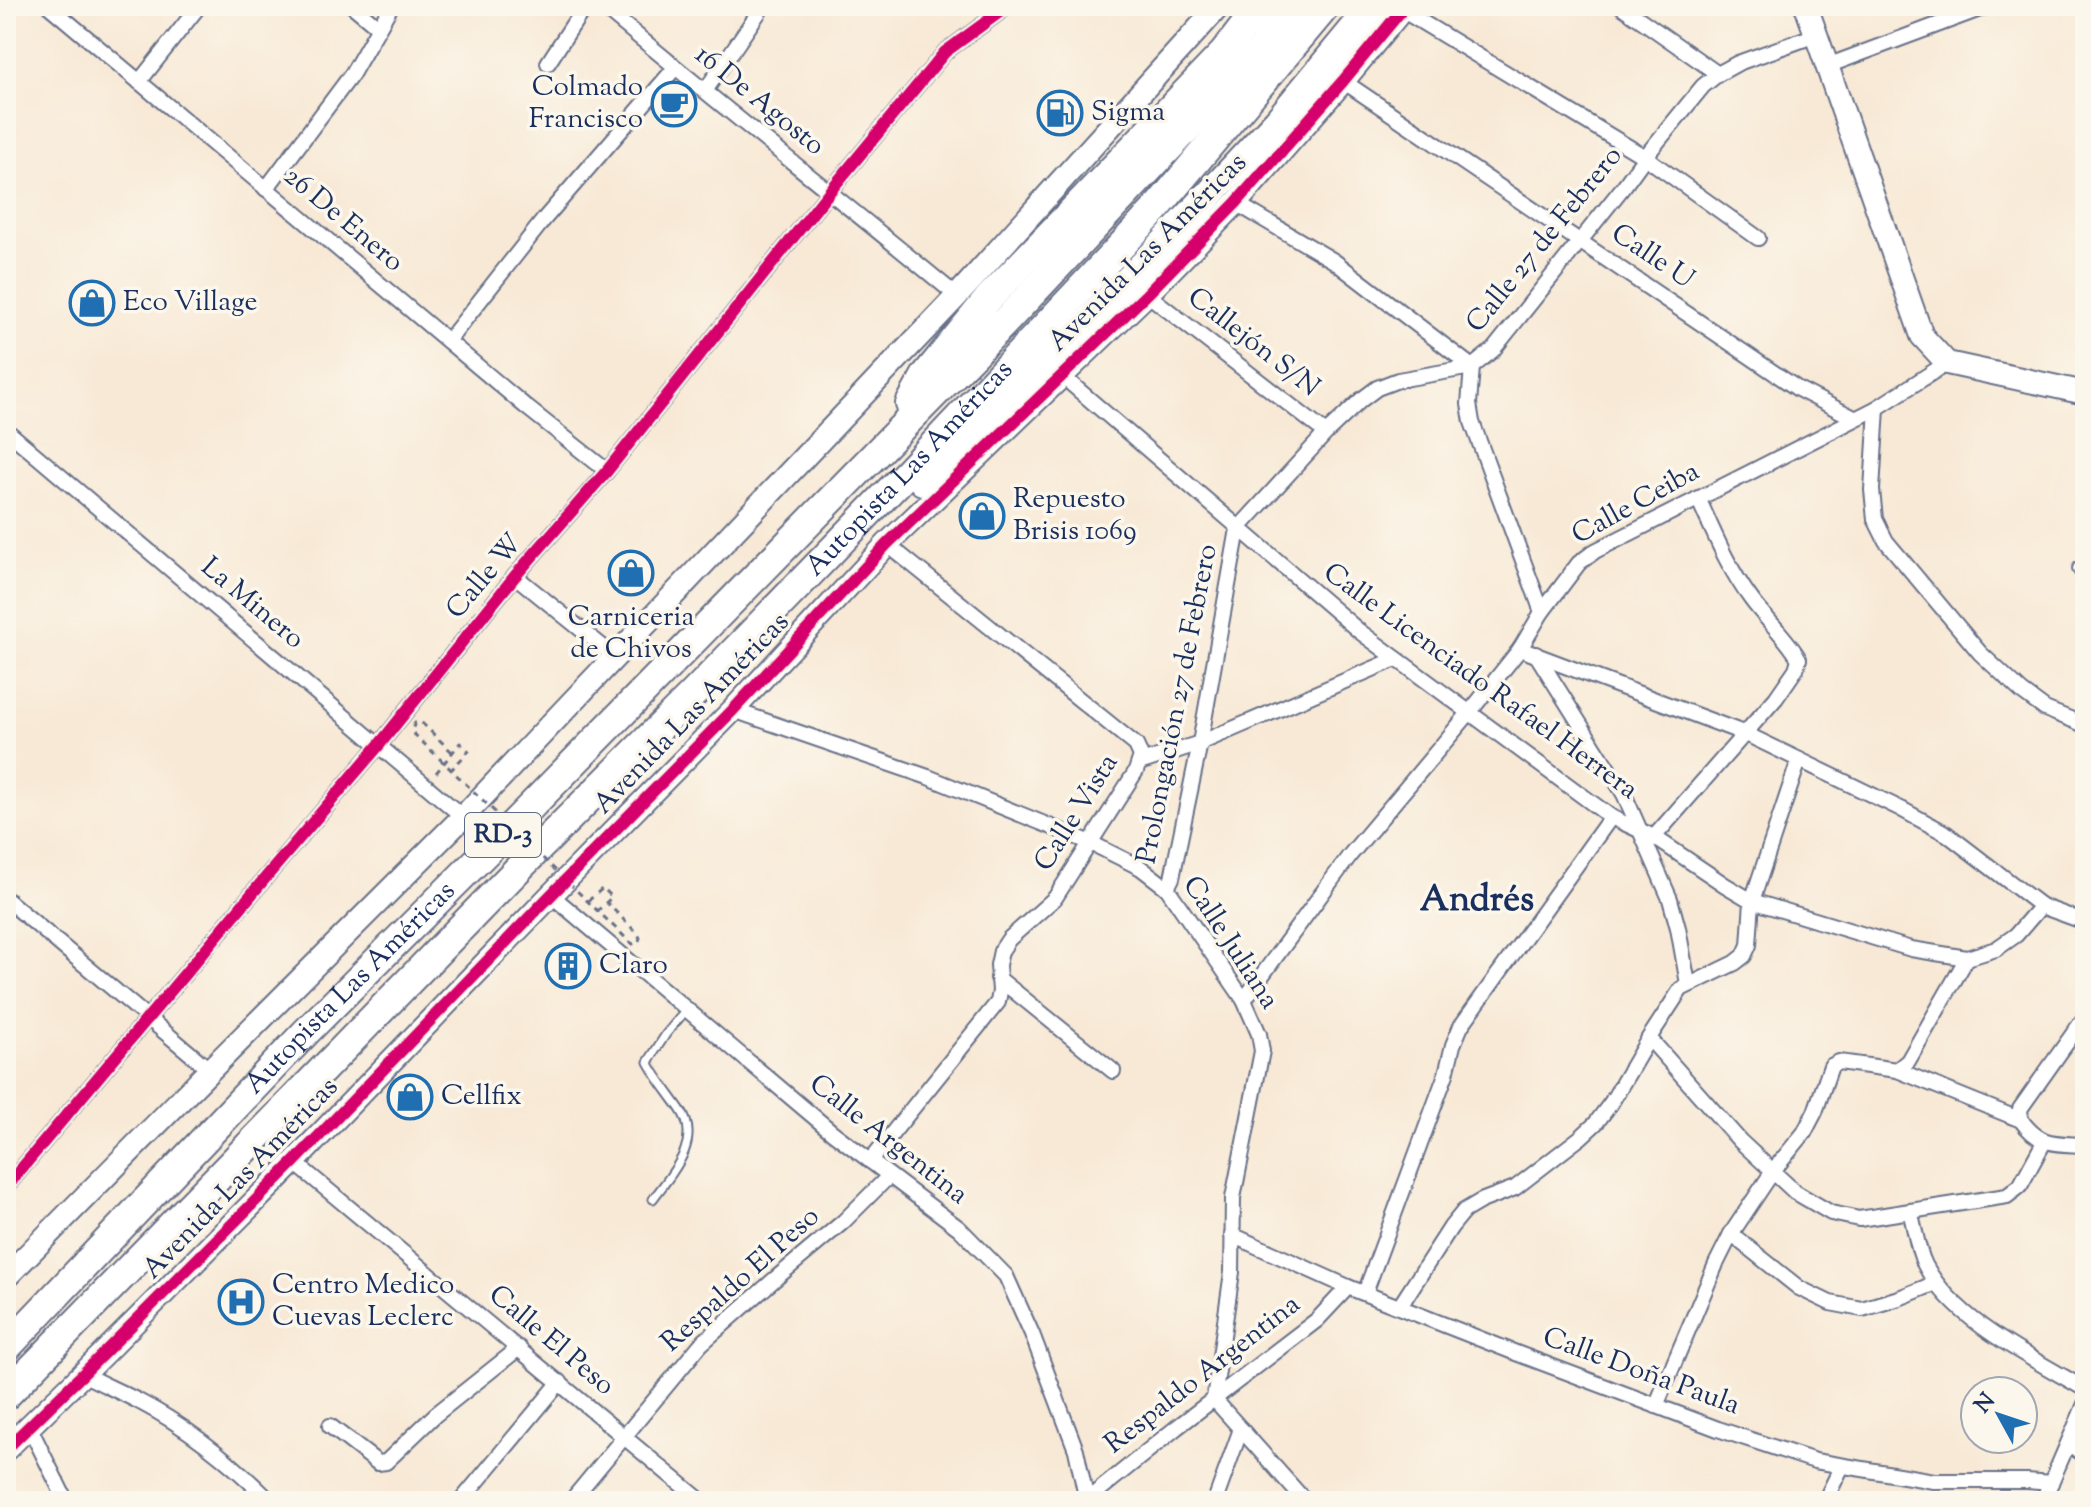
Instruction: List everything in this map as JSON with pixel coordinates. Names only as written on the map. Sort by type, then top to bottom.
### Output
[{"type":"highway","points":[[891,439],[926,375],[989,298],[1224,53],[1260,6]]},
{"type":"highway","name":"Autopista Las Américas","points":[[6,1348],[307,1031],[1003,324],[1262,49],[1293,6]]},
{"type":"highway","name":"Autopista Las Américas","points":[[6,1395],[907,473],[1155,210],[1326,6]]},
{"type":"highway","points":[[799,585],[901,501],[1009,402],[1278,121],[1373,6]]},
{"type":"street","name":"26 De Enero","points":[[49,6],[607,471]]},
{"type":"street","points":[[139,82],[199,6]]},
{"type":"street","points":[[353,6],[378,27]]},
{"type":"street","points":[[266,189],[352,74],[391,6]]},
{"type":"street","points":[[548,63],[585,6]]},
{"type":"street","name":"16 De Agosto","points":[[602,6],[957,296]]},
{"type":"street","points":[[705,91],[763,6]]},
{"type":"street","name":"Calle W","points":[[6,1187],[379,745],[515,576],[607,471],[945,52],[1008,6]]},
{"type":"street","points":[[1621,6],[1718,74]]},
{"type":"street","points":[[1806,6],[1922,336],[1947,363],[2085,393]]},
{"type":"street","points":[[1827,66],[1988,6]]},
{"type":"street","points":[[6,1277],[463,817],[957,296],[1216,7]]},
{"type":"street","points":[[1403,8],[1645,157],[1758,238]]},
{"type":"street","name":"Avenida Las Américas","points":[[6,1449],[294,1162],[733,710],[887,544],[1147,294],[1236,203],[1403,8]]},
{"type":"street","name":"Calle 27 de Febrero","points":[[1238,529],[1326,433],[1377,388],[1398,380],[1472,367],[1493,350],[1703,86],[1738,63],[1816,35]]},
{"type":"street","points":[[448,341],[545,218],[675,68]]},
{"type":"street","name":"Calle U","points":[[1343,81],[1798,389],[1854,418]]},
{"type":"street","points":[[1236,203],[1334,261],[1472,367],[1469,404],[1472,422],[1542,612]]},
{"type":"street","name":"Callejón S/N","points":[[1147,294],[1326,433]]},
{"type":"street","name":"Calle Ceiba","points":[[1244,1000],[1350,855],[1520,649],[1542,612],[1579,563],[1595,551],[1877,408],[1947,363]]},
{"type":"street","name":"Calle Licenciado Rafael Herrera","points":[[1061,375],[1359,631],[1611,817],[1647,833],[1752,901],[1911,949],[1967,958]]},
{"type":"street","points":[[1877,408],[1872,490],[1875,519],[1886,541],[1980,653],[2022,692],[2045,709],[2085,725]]},
{"type":"street","name":"La Minero","points":[[6,430],[463,817]]},
{"type":"street","points":[[1647,833],[1746,734],[1776,698],[1796,669],[1799,659],[1735,577],[1698,498]]},
{"type":"street","name":"Prolongación 27 de Febrero","points":[[1167,888],[1172,878],[1200,743],[1238,529]]},
{"type":"street","name":"Calle Vista","points":[[870,1161],[998,1002],[1001,951],[1009,939],[1055,898],[1141,756],[1136,745],[887,544]]},
{"type":"street","points":[[515,576],[614,656]]},
{"type":"street","points":[[1520,649],[1746,734],[1947,834],[2041,906],[2085,922]]},
{"type":"street","points":[[1536,654],[1647,833],[1678,928],[1688,984]]},
{"type":"street","points":[[1139,763],[1200,743],[1396,659]]},
{"type":"street","name":"Calle Juliana","points":[[733,710],[928,777],[1089,842],[1141,868],[1167,888],[1244,1000],[1259,1034],[1262,1051],[1233,1198],[1232,1272],[1214,1399]]},
{"type":"street","points":[[1400,1306],[1464,1211],[1515,1188],[1596,1123],[1681,989],[1744,956],[1749,945],[1752,901],[1799,760]]},
{"type":"street","points":[[1365,1293],[1461,1026],[1611,817]]},
{"type":"street","name":"Calle Argentina","points":[[551,895],[832,1132],[960,1229],[1006,1276],[1032,1334],[1076,1450],[1087,1500]]},
{"type":"street","points":[[6,899],[210,1070]]},
{"type":"street","points":[[1897,1070],[1908,1061],[1967,958],[1996,949],[2016,935],[2041,906]]},
{"type":"street","points":[[998,978],[1113,1071]]},
{"type":"street","points":[[2085,1017],[2020,1109],[2021,1120],[2028,1130],[2044,1142],[2085,1145]]},
{"type":"street","points":[[1649,1038],[1740,1141],[1795,1192],[1831,1213],[1859,1219],[2007,1196],[2020,1186],[2044,1142]]},
{"type":"street","points":[[1656,1406],[1731,1234],[1773,1171],[1804,1133],[1831,1066],[1839,1062],[1897,1070],[2021,1120]]},
{"type":"street","name":"Calle El Peso","points":[[294,1162],[701,1501]]},
{"type":"street","name":"Respaldo El Peso","points":[[571,1501],[701,1344],[843,1222],[889,1176]]},
{"type":"street","points":[[1910,1211],[1923,1261],[1936,1283],[1997,1337],[2085,1389]]},
{"type":"street","points":[[1731,1234],[1799,1288],[1830,1303],[1862,1309],[1936,1283]]},
{"type":"street","name":"Calle Doña Paula","points":[[1232,1235],[1348,1287],[1516,1353],[1801,1457],[1934,1481],[2051,1483]]},
{"type":"street","name":"Respaldo Argentina","points":[[1087,1500],[1317,1320],[1348,1287]]},
{"type":"street","points":[[330,1426],[378,1463],[386,1462],[435,1415],[519,1348]]},
{"type":"street","points":[[83,1374],[142,1403],[172,1422],[240,1471],[270,1501]]},
{"type":"street","points":[[461,1501],[560,1382]]},
{"type":"street","points":[[1214,1399],[1305,1501]]},
{"type":"street","points":[[2043,1501],[2085,1404]]},
{"type":"street","points":[[29,1426],[66,1501]]},
{"type":"street","points":[[1215,1501],[1241,1429]]},
{"type":"street","points":[[2069,1443],[2085,1434]]},
{"type":"street","points":[[2069,1443],[2085,1456]]},
{"type":"street","points":[[1825,1501],[1842,1466]]},
{"type":"lane","points":[[653,1199],[684,1154],[689,1134],[683,1113],[657,1080],[648,1062],[687,1009]]},
{"type":"path","points":[[452,752],[423,724],[415,723],[413,733],[631,944],[638,943],[638,934],[606,902],[612,897],[603,888],[588,901]]},
{"type":"path","points":[[426,785],[460,743],[469,751],[451,770]]},
{"type":"cycle path","points":[[6,1187],[379,745],[515,576],[607,471],[945,52],[1008,6]]},
{"type":"cycle path","points":[[6,1449],[294,1162],[733,710],[887,544],[1147,294],[1236,203],[1405,6]]},
{"type":"place","name":"Colmado Francisco","points":[[674,104]]},
{"type":"place","name":"Sigma","points":[[1060,113]]},
{"type":"place","name":"Eco Village","points":[[92,303]]},
{"type":"place","name":"Repuesto Brisis 1069","points":[[982,516]]},
{"type":"place","name":"Carniceria de Chivos","points":[[631,573]]},
{"type":"place","name":"Claro","points":[[568,966]]},
{"type":"place","name":"Cellfix","points":[[410,1097]]},
{"type":"place","name":"Centro Medico Cuevas Leclerc","points":[[241,1302]]},
{"type":"district","name":"Andrés","points":[[1477,901]]}]
